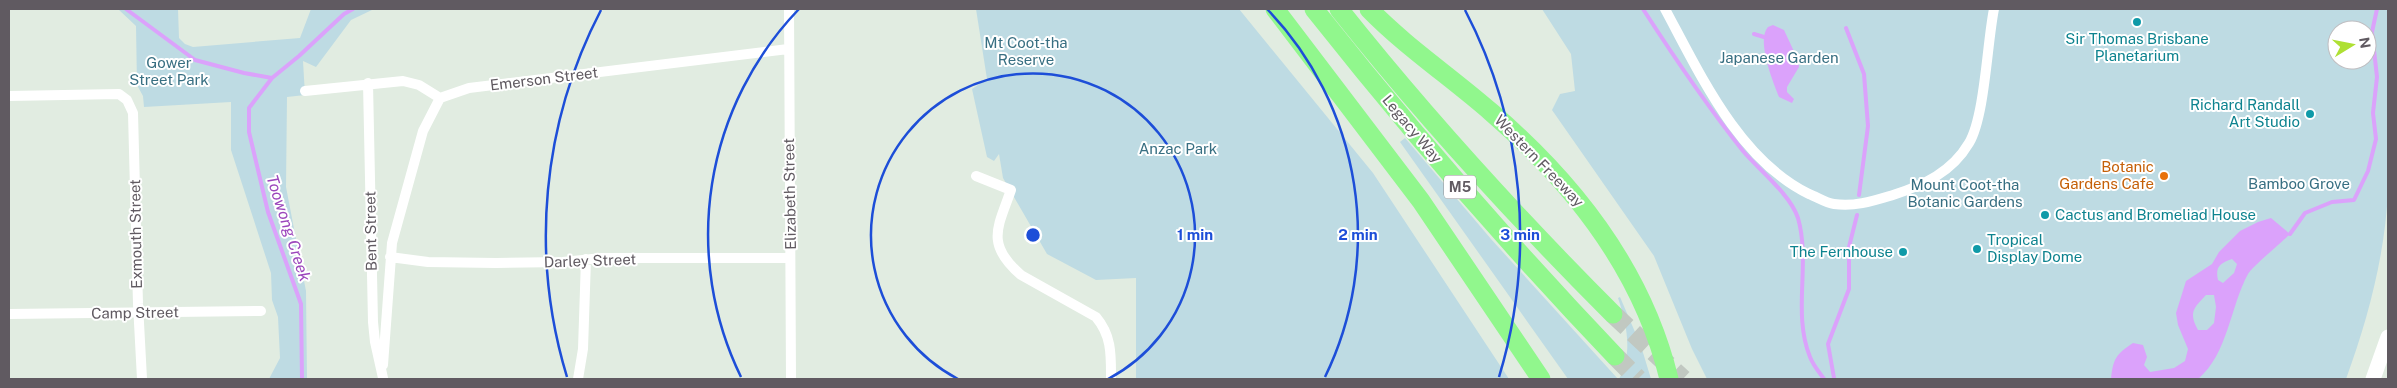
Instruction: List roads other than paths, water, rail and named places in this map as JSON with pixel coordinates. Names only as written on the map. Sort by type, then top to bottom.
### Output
[{"type":"highway","name":"M5","points":[[1275,9],[1421,201],[1540,379]]},
{"type":"highway","name":"Legacy Way","points":[[1314,9],[1418,138],[1496,229],[1615,356]]},
{"type":"highway","name":"Legacy Way","points":[[1339,9],[1379,58],[1503,200],[1613,314]]},
{"type":"highway","name":"Western Freeway","points":[[1369,9],[1435,68],[1491,112],[1571,191],[1594,219],[1615,251],[1636,291],[1653,328],[1669,379]]},
{"type":"main road","points":[[2374,379],[2388,337]]},
{"type":"street","name":"Elizabeth Street","points":[[789,9],[791,379]]},
{"type":"street","points":[[1665,9],[1719,108],[1765,163],[1805,192],[1831,204],[1852,205],[1864,204],[1925,184],[1954,162],[1970,142],[1978,118],[1994,9]]},
{"type":"street","name":"Emerson Street","points":[[440,98],[469,88],[788,49]]},
{"type":"street","points":[[305,90],[368,83],[409,81],[420,85],[440,98]]},
{"type":"street","name":"Bent Street","points":[[368,83],[373,322],[383,379]]},
{"type":"street","name":"Exmouth Street","points":[[9,96],[119,94],[130,104],[133,113],[142,379]]},
{"type":"street","name":"Bent Street","points":[[383,379],[390,257],[394,236],[423,131],[440,98]]},
{"type":"street","points":[[976,176],[1011,190],[996,232],[998,242],[1013,269],[1096,317],[1105,327],[1111,346],[1111,379]]},
{"type":"street","name":"Darley Street","points":[[390,257],[436,262],[790,258]]},
{"type":"street","points":[[578,379],[583,349],[586,259]]},
{"type":"street","name":"Camp Street","points":[[9,314],[261,311]]},
{"type":"waterway","name":"Toowong Creek","points":[[126,9],[195,60],[244,73],[272,78]]},
{"type":"waterway","name":"Toowong Creek","points":[[302,379],[301,304],[268,212],[249,132],[249,108],[272,78],[344,14],[353,9]]},
{"type":"waterway","points":[[1643,9],[1691,81],[1730,134],[1743,151],[1781,191],[1794,209],[1802,235],[1802,323],[1811,360],[1824,379]]},
{"type":"waterway","points":[[2290,234],[2305,213],[2332,202],[2354,200],[2368,171],[2376,139],[2373,113],[2377,77],[2372,32],[2377,9]]},
{"type":"waterway","points":[[1846,28],[1864,74],[1868,126],[1859,195]]},
{"type":"waterway","points":[[1754,34],[1764,37]]},
{"type":"waterway","points":[[1834,378],[1828,344],[1849,289],[1849,247],[1857,215]]},
{"type":"tunnel","points":[[1613,314],[1683,379]]},
{"type":"tunnel","points":[[1615,356],[1638,379]]},
{"type":"place","name":"Sir Thomas Brisbane Planetarium","points":[[2137,22]]},
{"type":"place","name":"Richard Randall Art Studio","points":[[2310,114]]},
{"type":"place","name":"Botanic Gardens Cafe","points":[[2164,176]]},
{"type":"place","name":"Cactus and Bromeliad House","points":[[2045,215]]},
{"type":"place","name":"Tropical Display Dome","points":[[1977,249]]},
{"type":"place","name":"The Fernhouse","points":[[1903,252]]},
{"type":"park label","name":"Mt Coot-tha Reserve","points":[[1026,52]]},
{"type":"park label","name":"Japanese Garden","points":[[1779,58]]},
{"type":"park label","name":"Gower Street Park","points":[[169,72]]},
{"type":"park label","name":"Anzac Park","points":[[1178,149]]},
{"type":"park label","name":"Bamboo Grove","points":[[2299,184]]},
{"type":"park label","name":"Mount Coot-tha Botanic Gardens","points":[[1965,194]]}]
